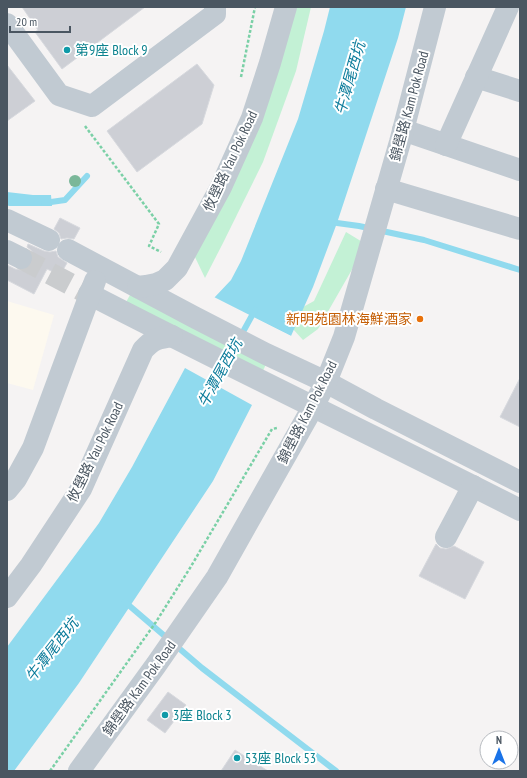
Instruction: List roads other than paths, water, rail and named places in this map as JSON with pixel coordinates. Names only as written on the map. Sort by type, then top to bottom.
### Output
[{"type":"street","points":[[7,24],[59,95],[92,106],[215,14],[215,7]]},
{"type":"street","name":"攸壆路 Yau Pok Road","points":[[138,287],[156,284],[165,280],[176,268],[221,187],[252,118],[286,7]]},
{"type":"street","name":"錦壆路 Kam Pok Road","points":[[79,771],[156,665],[217,577],[326,382],[344,337],[403,130],[435,7]]},
{"type":"street","points":[[446,145],[508,7]]},
{"type":"street","points":[[476,77],[520,91]]},
{"type":"street","points":[[403,130],[520,170]]},
{"type":"street","points":[[386,189],[520,229]]},
{"type":"street","points":[[7,220],[48,240]]},
{"type":"street","points":[[68,250],[194,317],[326,382],[520,482]]},
{"type":"street","points":[[7,490],[16,479],[33,448],[100,267]]},
{"type":"street","points":[[89,294],[520,510]]},
{"type":"street","name":"攸壆路 Yau Pok Road","points":[[7,597],[80,489],[143,350],[150,343],[160,338],[177,338]]},
{"type":"street","points":[[446,537],[473,486]]},
{"type":"water","points":[[330,7],[406,7],[398,38],[337,223],[313,287],[291,336],[214,298],[231,280],[241,261],[298,119]]},
{"type":"water","points":[[7,192],[33,195],[51,195],[52,206],[9,206],[7,205]]},
{"type":"water","points":[[185,368],[252,405],[213,481],[79,683],[14,771],[7,771],[7,647],[99,523],[132,467]]},
{"type":"waterway","points":[[44,203],[65,200],[87,176]]},
{"type":"waterway","points":[[337,223],[359,226],[424,240],[520,270]]},
{"type":"waterway","name":"牛潭尾西坑","points":[[211,390],[255,310]]},
{"type":"waterway","points":[[125,602],[202,668],[336,771]]},
{"type":"tunnel","points":[[21,258],[89,294]]},
{"type":"place","name":"第9座 Block 9","points":[[67,50]]},
{"type":"place","name":"新明苑園林海鮮酒家","points":[[420,319]]},
{"type":"place","name":"3座 Block 3","points":[[165,715]]},
{"type":"place","name":"53座 Block 53","points":[[237,758]]}]
